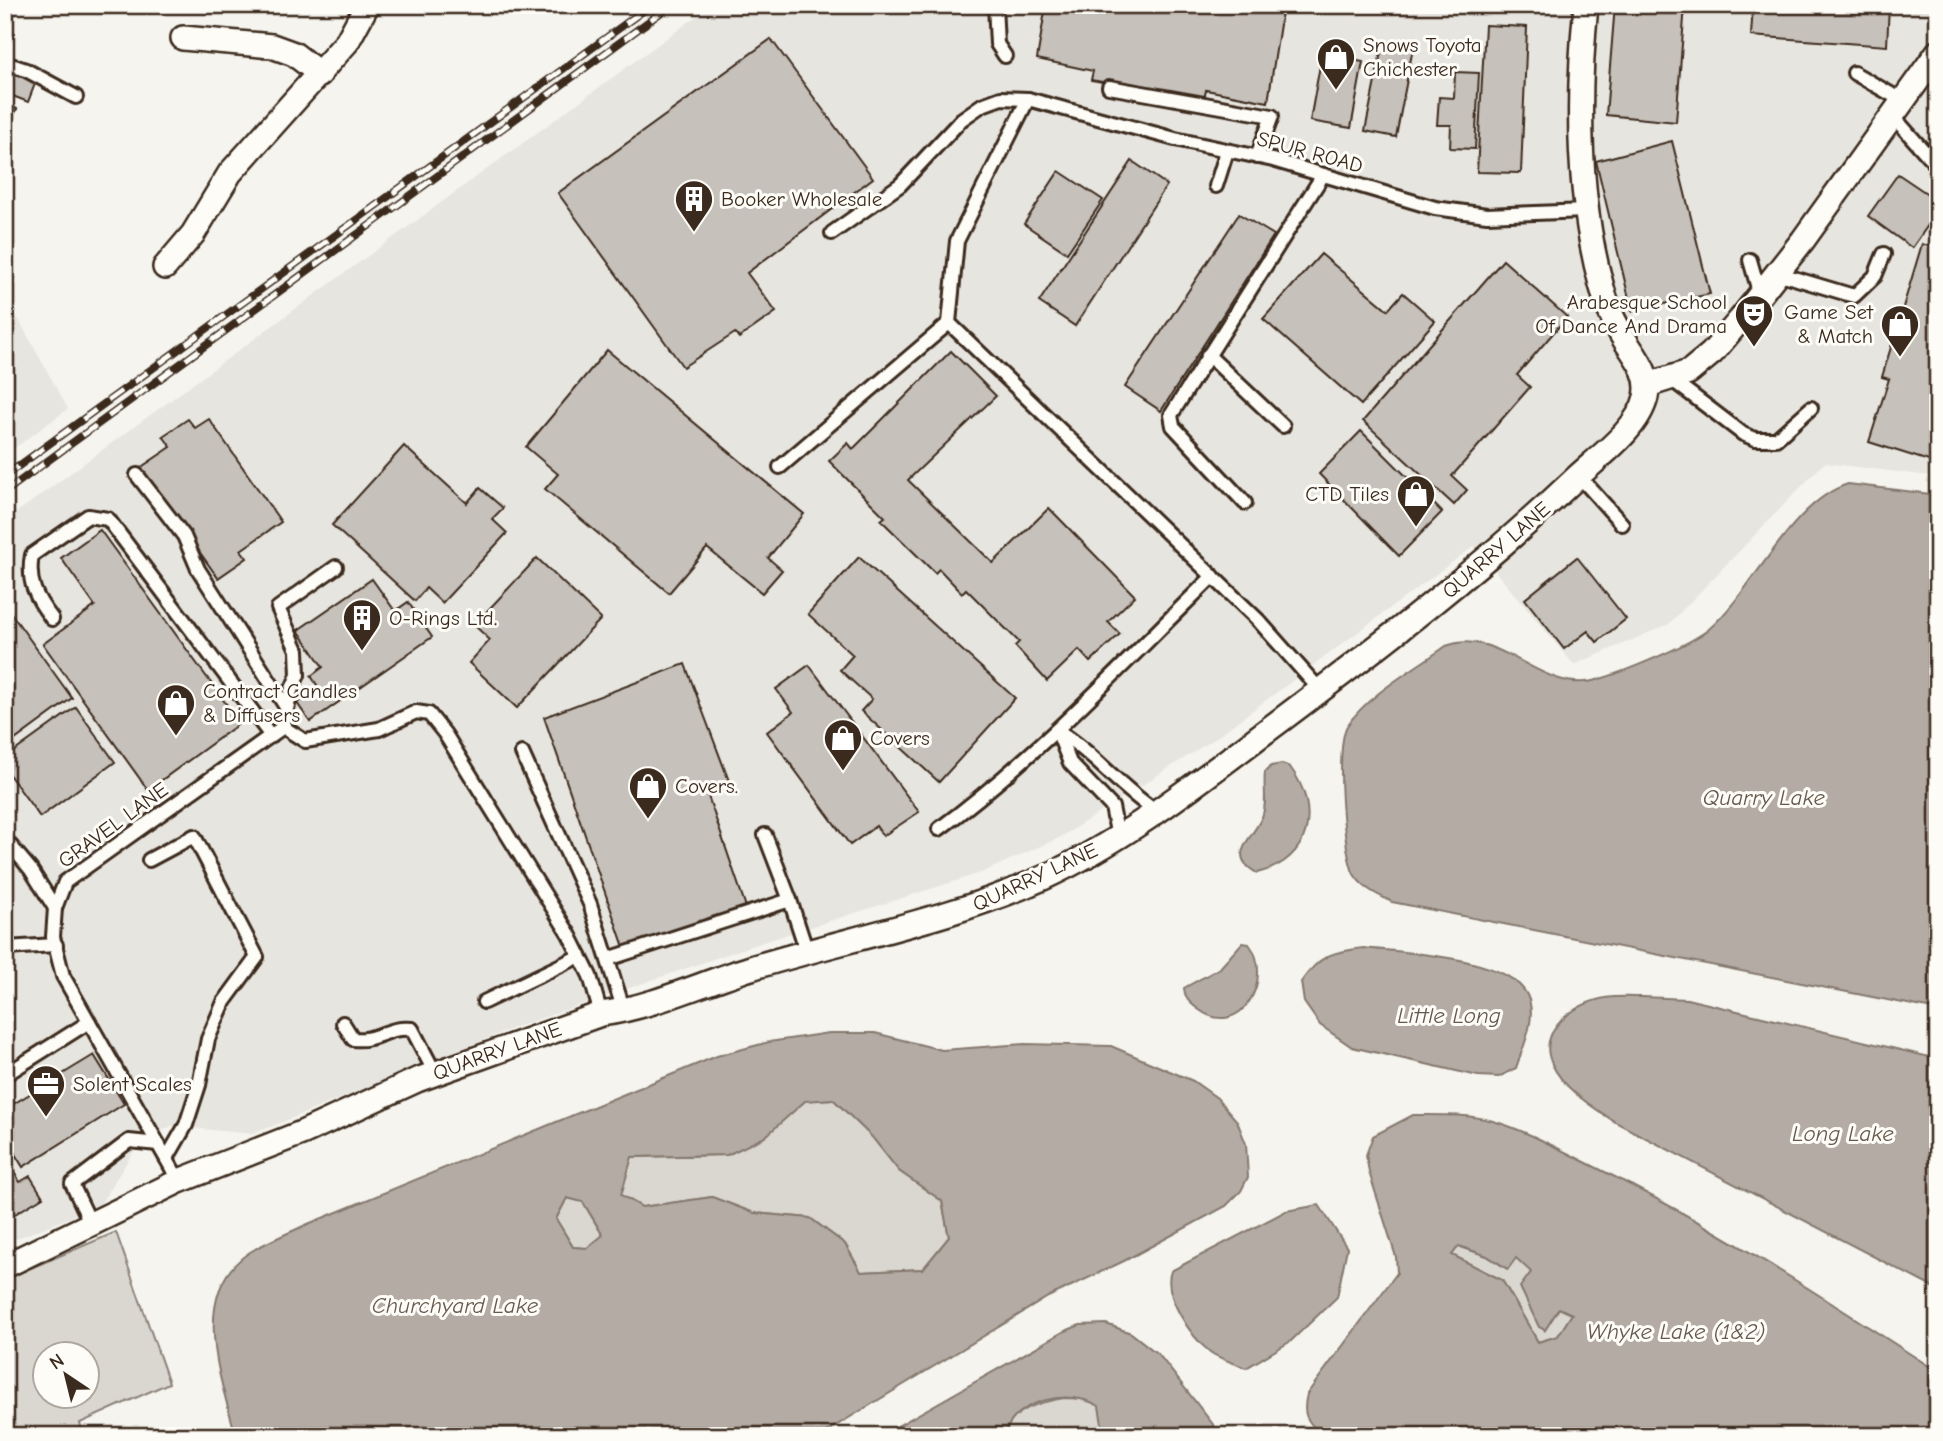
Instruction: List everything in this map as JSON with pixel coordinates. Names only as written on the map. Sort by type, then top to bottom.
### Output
[{"type":"street","points":[[165,267],[193,234],[230,173],[347,41],[367,5]]},
{"type":"street","points":[[1586,5],[1580,62],[1586,211],[1606,302],[1620,333],[1643,366],[1648,385],[1689,372],[1712,352],[1777,273],[1938,52]]},
{"type":"street","points":[[183,38],[272,46],[294,54],[320,74]]},
{"type":"street","name":"QUARRY LANE","points":[[5,1266],[92,1226],[179,1181],[304,1132],[435,1073],[601,1014],[624,1011],[752,968],[962,911],[1042,879],[1157,812],[1452,590],[1622,435],[1645,403],[1648,385]]},
{"type":"lane","points":[[995,5],[997,44],[1005,55]]},
{"type":"lane","points":[[5,62],[26,70],[76,97]]},
{"type":"lane","points":[[1854,73],[1898,108],[1938,167]]},
{"type":"lane","points":[[1110,87],[1272,116],[1257,157]]},
{"type":"lane","name":"SPUR ROAD","points":[[832,233],[900,185],[961,119],[982,105],[1001,98],[1028,99],[1257,157],[1435,208],[1487,215],[1586,211]]},
{"type":"lane","points":[[780,467],[949,323],[957,242],[1028,99]]},
{"type":"lane","points":[[1216,186],[1227,151]]},
{"type":"lane","points":[[1245,503],[1173,426],[1171,415],[1324,175]]},
{"type":"lane","points":[[1777,273],[1854,296],[1875,276],[1884,254]]},
{"type":"lane","points":[[1750,260],[1760,295]]},
{"type":"lane","points":[[949,323],[1258,620],[1320,690]]},
{"type":"lane","points":[[1208,355],[1283,426]]},
{"type":"lane","points":[[1671,379],[1755,439],[1776,439],[1811,408]]},
{"type":"lane","points":[[137,475],[184,536],[198,569],[286,707]]},
{"type":"lane","points":[[1579,476],[1622,524]]},
{"type":"lane","points":[[52,619],[37,599],[29,576],[32,555],[88,516],[108,519],[271,736]]},
{"type":"lane","points":[[336,567],[278,608],[296,650],[299,675],[286,707],[283,727],[305,741],[379,729],[416,712],[429,714],[445,734],[580,956],[601,1014]]},
{"type":"lane","points":[[939,830],[981,798],[1057,730],[1213,576]]},
{"type":"lane","name":"GRAVEL LANE","points":[[179,1181],[63,976],[53,937],[55,908],[65,882],[283,727]]},
{"type":"lane","points":[[1057,730],[1086,748],[1129,793],[1157,812]]},
{"type":"lane","points":[[1057,730],[1070,763],[1112,807],[1118,837]]},
{"type":"lane","points":[[522,753],[590,904],[624,1011]]},
{"type":"lane","points":[[765,835],[807,952]]},
{"type":"lane","points":[[149,860],[194,836],[257,957],[224,1002],[208,1040],[199,1085],[186,1125],[167,1158]]},
{"type":"lane","points":[[5,839],[31,870],[55,908]]},
{"type":"lane","points":[[607,959],[790,900]]},
{"type":"lane","points":[[5,948],[56,946]]},
{"type":"lane","points":[[484,1002],[580,956]]},
{"type":"lane","points":[[5,1075],[89,1022]]},
{"type":"lane","points":[[343,1023],[353,1039],[369,1041],[398,1027],[412,1029],[421,1041],[435,1073]]},
{"type":"lane","points":[[92,1226],[72,1184],[129,1141],[158,1144]]},
{"type":"shaded area","points":[[712,5],[1927,5],[1938,22],[1938,477],[1824,463],[1669,624],[1574,665],[1474,546],[1211,741],[1061,837],[981,873],[748,947],[516,1027],[253,1134],[171,1126],[139,1143],[99,1206],[5,1243],[5,521]]},
{"type":"shaded area","points":[[5,295],[68,409],[5,455]]},
{"type":"shaded area","points":[[833,1099],[872,1137],[899,1171],[942,1201],[949,1237],[923,1269],[861,1272],[845,1244],[810,1218],[754,1213],[712,1197],[642,1207],[621,1195],[631,1157],[727,1155],[765,1136],[806,1100]]},
{"type":"shaded area","points":[[567,1198],[583,1202],[603,1236],[587,1248],[573,1247],[556,1219]]},
{"type":"shaded area","points":[[116,1232],[169,1383],[80,1423],[84,1436],[5,1436],[5,1279]]},
{"type":"shaded area","points":[[1458,1246],[1487,1256],[1507,1269],[1516,1257],[1532,1272],[1545,1330],[1559,1308],[1572,1314],[1558,1336],[1538,1342],[1502,1280],[1452,1255]]},
{"type":"shaded area","points":[[1064,1398],[1089,1399],[1100,1406],[1104,1436],[1004,1436],[1013,1419],[1020,1413],[1036,1405]]},
{"type":"water","name":"Quarry Lake","points":[[1848,484],[1938,495],[1938,1010],[1392,902],[1371,891],[1357,879],[1350,862],[1344,823],[1341,776],[1343,737],[1347,726],[1356,715],[1379,693],[1446,646],[1465,642],[1484,645],[1539,671],[1577,682],[1597,680],[1655,658],[1709,629],[1726,612],[1791,527],[1828,494]]},
{"type":"water","points":[[1282,764],[1290,767],[1306,799],[1306,830],[1300,845],[1290,857],[1257,873],[1243,860],[1242,853],[1264,812],[1265,772],[1271,766]]},
{"type":"water","points":[[1242,943],[1249,944],[1256,958],[1258,973],[1256,988],[1249,1001],[1240,1012],[1228,1017],[1214,1017],[1198,1009],[1188,1000],[1184,988],[1220,968]]},
{"type":"water","name":"Little Long","points":[[1364,948],[1477,964],[1516,982],[1527,995],[1531,1013],[1528,1032],[1516,1068],[1499,1077],[1478,1076],[1352,1047],[1320,1025],[1304,1002],[1301,982],[1314,966],[1327,956]]},
{"type":"water","name":"Long Lake","points":[[1614,997],[1687,999],[1938,1059],[1938,1290],[1615,1122],[1571,1090],[1557,1073],[1548,1052],[1554,1029],[1571,1012],[1594,1001]]},
{"type":"water","name":"Churchyard Lake","points":[[829,1033],[875,1033],[942,1050],[1024,1044],[1111,1046],[1193,1081],[1217,1098],[1237,1121],[1246,1144],[1248,1177],[1241,1191],[1226,1206],[1124,1261],[1048,1297],[819,1436],[236,1436],[217,1364],[214,1313],[220,1290],[231,1269],[250,1252],[308,1224],[717,1056],[769,1042]],"holes":[[[833,1099],[872,1137],[899,1171],[942,1201],[949,1237],[923,1269],[861,1272],[845,1244],[810,1218],[754,1213],[712,1197],[642,1207],[621,1195],[632,1157],[727,1155],[765,1137],[805,1101]],[[567,1198],[583,1202],[603,1235],[587,1248],[573,1247],[556,1219]]]},
{"type":"water","name":"Whyke Lake (1&2)","points":[[1413,1115],[1453,1115],[1483,1119],[1532,1136],[1640,1190],[1770,1264],[1938,1372],[1938,1436],[1322,1435],[1307,1417],[1307,1394],[1397,1273],[1396,1257],[1366,1155],[1373,1136]],"holes":[[[1459,1246],[1487,1256],[1508,1269],[1516,1258],[1531,1272],[1520,1287],[1539,1327],[1545,1330],[1559,1308],[1572,1314],[1558,1336],[1538,1342],[1502,1280],[1452,1255]]]},
{"type":"water","points":[[1319,1205],[1347,1248],[1337,1297],[1291,1341],[1246,1368],[1210,1352],[1187,1326],[1174,1303],[1169,1280],[1171,1271],[1286,1211]]},
{"type":"water","points":[[1106,1324],[1131,1333],[1159,1355],[1222,1436],[1104,1436],[1099,1406],[1073,1398],[1059,1398],[1044,1400],[1019,1413],[1004,1436],[880,1436],[1063,1332],[1080,1325]]},
{"type":"building","points":[[1046,5],[1283,5],[1268,102],[1206,90],[1204,100],[1091,80],[1093,71],[1037,59]]},
{"type":"building","points":[[1615,5],[1685,5],[1676,122],[1606,115]]},
{"type":"building","points":[[1753,5],[1889,5],[1887,46],[1751,36]]},
{"type":"building","points":[[1485,25],[1527,27],[1521,173],[1477,172]]},
{"type":"building","name":"Booker Wholesale","points":[[771,39],[873,178],[747,273],[776,312],[739,338],[735,333],[683,367],[558,193]]},
{"type":"building","points":[[1383,42],[1413,48],[1396,137],[1365,131]]},
{"type":"building","name":"Snows Toyota Chichester","points":[[1322,54],[1363,62],[1351,128],[1310,121]]},
{"type":"building","points":[[6,69],[36,81],[28,102],[5,93]]},
{"type":"building","points":[[1455,72],[1479,73],[1475,149],[1450,148],[1451,125],[1437,125],[1439,97],[1454,98]]},
{"type":"building","points":[[5,103],[17,109],[9,124],[5,122]]},
{"type":"building","points":[[1672,141],[1710,294],[1632,311],[1596,161]]},
{"type":"building","points":[[1132,161],[1167,185],[1075,326],[1039,302]]},
{"type":"building","points":[[1059,171],[1103,200],[1067,253],[1024,224]]},
{"type":"building","points":[[1898,174],[1938,201],[1938,211],[1912,248],[1868,216]]},
{"type":"building","points":[[1239,214],[1274,235],[1161,411],[1125,387]]},
{"type":"building","points":[[1922,244],[1938,249],[1938,446],[1932,462],[1869,442],[1889,379],[1882,377]]},
{"type":"building","points":[[1321,254],[1388,310],[1403,293],[1435,321],[1361,405],[1263,319]]},
{"type":"building","points":[[1503,260],[1567,317],[1517,375],[1530,387],[1452,476],[1467,490],[1454,505],[1363,421]]},
{"type":"building","points":[[607,350],[804,514],[768,558],[782,570],[762,593],[707,548],[669,593],[545,489],[558,474],[526,447]]},
{"type":"building","points":[[951,351],[996,396],[908,480],[993,563],[1049,508],[1135,596],[1108,622],[1120,634],[1090,662],[1079,650],[1047,681],[1015,646],[1019,642],[966,589],[962,593],[939,569],[935,573],[881,520],[885,517],[829,461],[848,443],[853,449]]},
{"type":"building","points":[[188,419],[195,428],[209,419],[281,522],[241,550],[247,558],[218,578],[140,468],[171,447],[163,436]]},
{"type":"building","points":[[1361,431],[1442,512],[1399,556],[1319,474]]},
{"type":"building","points":[[404,446],[467,503],[480,488],[503,508],[492,519],[507,533],[442,603],[426,588],[415,601],[332,525]]},
{"type":"building","points":[[100,530],[240,723],[148,790],[43,644],[95,606],[61,558]]},
{"type":"building","points":[[859,557],[1015,698],[939,782],[861,711],[872,699],[840,670],[853,655],[808,614]]},
{"type":"building","points":[[1577,557],[1626,619],[1597,642],[1588,631],[1564,649],[1525,599]]},
{"type":"building","points":[[537,558],[601,619],[517,708],[469,663],[490,640],[474,625]]},
{"type":"building","name":"O-Rings Ltd.","points":[[372,579],[395,611],[408,602],[432,637],[310,722],[297,703],[319,688],[311,676],[323,667],[298,630]]},
{"type":"building","points":[[5,605],[72,698],[8,745],[5,741]]},
{"type":"building","name":"Covers.","points":[[685,664],[729,781],[706,790],[746,907],[624,947],[544,717]]},
{"type":"building","name":"Covers","points":[[809,665],[919,812],[883,836],[876,826],[850,845],[767,732],[793,712],[776,689]]},
{"type":"building","points":[[76,707],[115,762],[40,817],[5,769],[5,758]]},
{"type":"building","points":[[94,1055],[124,1104],[23,1167],[5,1138],[5,1109]]},
{"type":"building","points":[[5,1158],[20,1182],[30,1176],[43,1197],[5,1220]]},
{"type":"railway","points":[[5,476],[651,5]]},
{"type":"railway","points":[[5,492],[671,5]]},
{"type":"place","name":"Snows Toyota Chichester","points":[[1336,91]]},
{"type":"place","name":"Booker Wholesale","points":[[694,233]]},
{"type":"place","name":"Arabesque School Of Dance And Drama","points":[[1754,348]]},
{"type":"place","name":"Game Set & Match","points":[[1900,358]]},
{"type":"place","name":"CTD Tiles","points":[[1416,528]]},
{"type":"place","name":"O-Rings Ltd.","points":[[362,652]]},
{"type":"place","name":"Contract Candles & Diffusers","points":[[176,737]]},
{"type":"place","name":"Covers","points":[[843,772]]},
{"type":"place","name":"Covers.","points":[[648,820]]},
{"type":"place","name":"Solent Scales","points":[[46,1118]]}]
